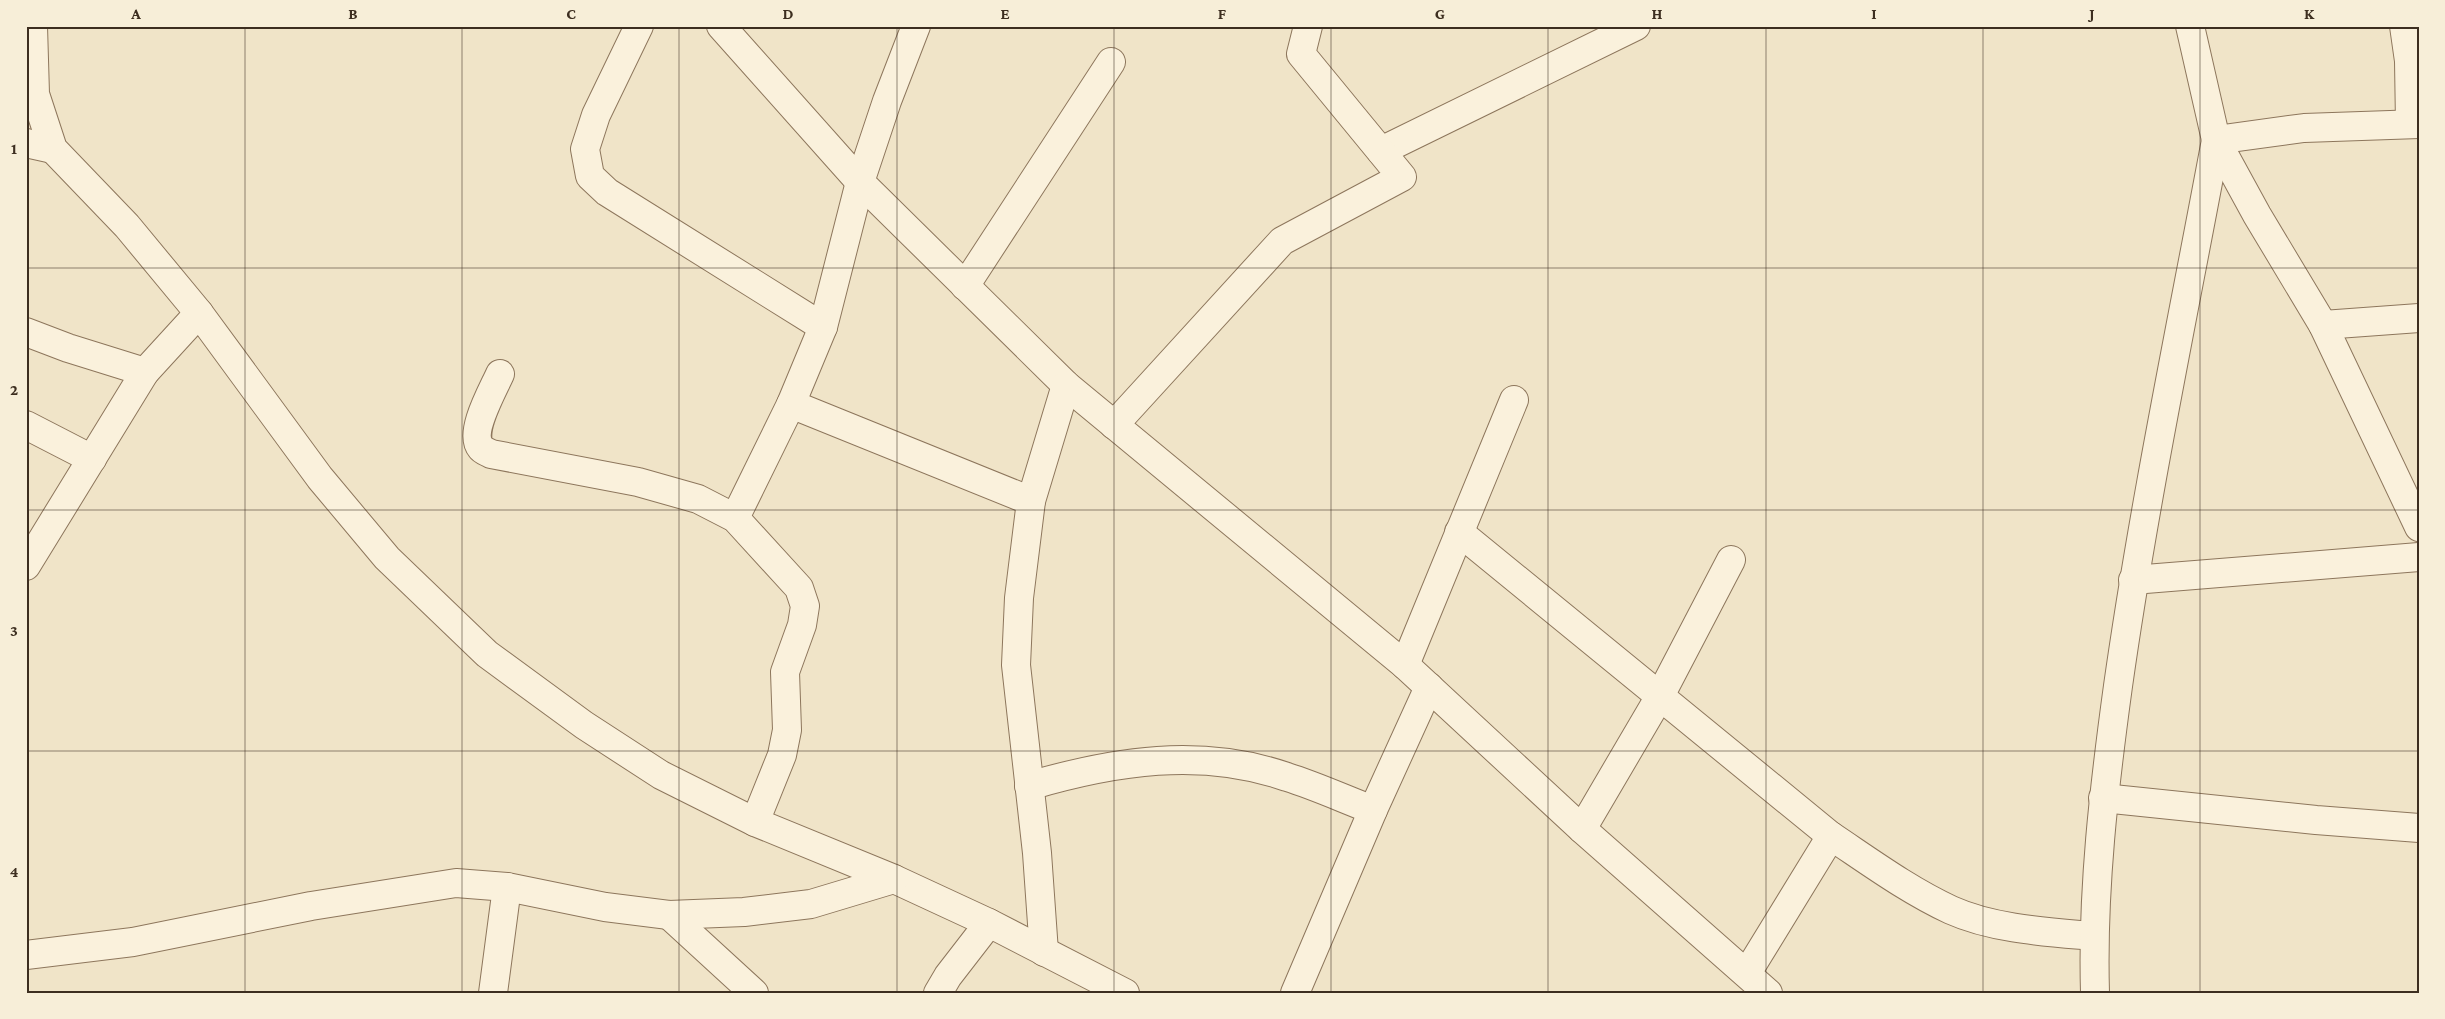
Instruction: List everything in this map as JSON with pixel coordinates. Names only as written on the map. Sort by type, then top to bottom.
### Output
[{"type":"street","points":[[33,26],[35,94],[53,149],[127,226],[199,313],[320,478],[387,558],[487,654],[584,725],[661,775],[754,822],[894,880],[989,923],[1044,952],[1101,987],[1125,993]]},
{"type":"street","points":[[639,26],[596,116],[585,149],[590,176],[608,192],[823,327]]},
{"type":"street","points":[[721,26],[860,182],[1066,385],[1405,665],[1582,829],[1768,993]]},
{"type":"street","points":[[735,518],[791,404],[823,327],[860,182],[887,101],[916,26]]},
{"type":"street","points":[[1114,425],[1282,241],[1402,177],[1301,54],[1308,26]]},
{"type":"street","points":[[1381,151],[1636,26]]},
{"type":"street","points":[[2190,26],[2216,140],[2256,215],[2324,325],[2417,520]]},
{"type":"street","points":[[2216,140],[2304,128],[2414,124],[2410,61],[2404,26]]},
{"type":"street","points":[[965,286],[1111,62]]},
{"type":"street","points":[[2095,993],[2093,936],[2103,798],[2133,580],[2216,140]]},
{"type":"street","points":[[26,143],[53,149]]},
{"type":"street","points":[[26,566],[144,372],[199,313]]},
{"type":"street","points":[[2324,325],[2419,318]]},
{"type":"street","points":[[26,332],[68,348],[144,372]]},
{"type":"street","points":[[500,374],[478,426],[476,438],[481,449],[491,454],[638,482],[698,499],[735,518],[799,588],[805,606],[802,625],[785,672],[787,730],[782,755],[754,822]]},
{"type":"street","points":[[1044,952],[1016,665],[1019,598],[1031,501],[1066,385]]},
{"type":"street","points":[[1405,665],[1514,400]]},
{"type":"street","points":[[791,404],[1031,501]]},
{"type":"street","points":[[26,425],[92,458]]},
{"type":"street","points":[[1460,532],[1831,836],[1896,880],[1952,911],[2016,929],[2093,936]]},
{"type":"street","points":[[2133,580],[2419,557]]},
{"type":"street","points":[[1582,829],[1660,696],[1731,560]]},
{"type":"street","points":[[1295,993],[1373,810],[1429,687]]},
{"type":"street","points":[[1029,786],[1112,765],[1171,758],[1224,762],[1286,776],[1373,810]]},
{"type":"street","points":[[2103,798],[2316,820],[2419,828]]},
{"type":"street","points":[[1747,973],[1831,836]]},
{"type":"street","points":[[26,955],[133,942],[414,888],[456,883],[507,887],[605,907],[669,915],[744,912],[811,904],[894,880]]},
{"type":"street","points":[[493,993],[507,887]]},
{"type":"street","points":[[669,915],[754,993]]},
{"type":"street","points":[[938,993],[948,976],[989,923]]}]
